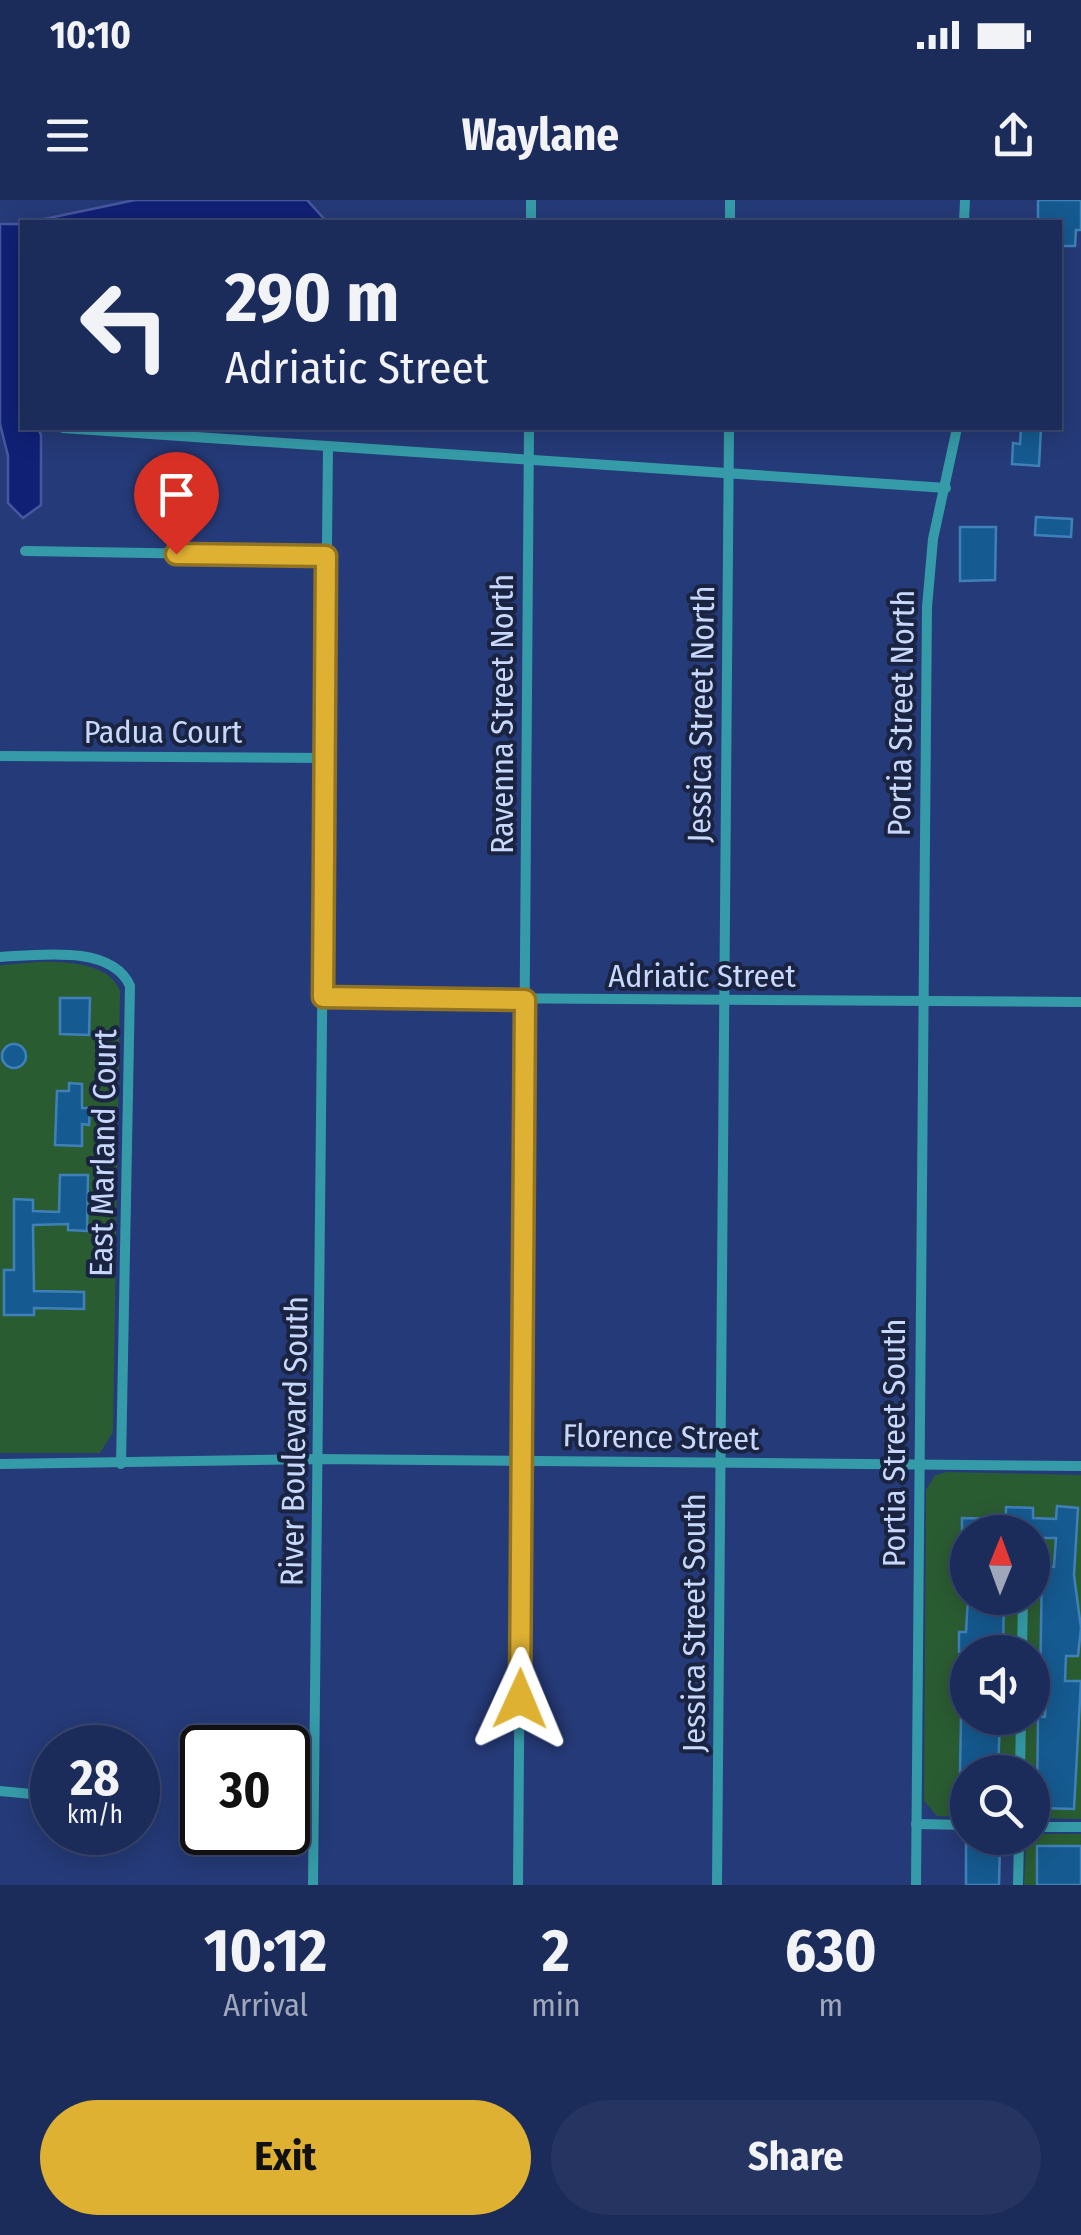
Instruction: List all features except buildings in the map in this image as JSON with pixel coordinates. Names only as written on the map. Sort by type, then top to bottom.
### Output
[{"type":"street","points":[[92,430],[946,488]]},
{"type":"street","name":"Ravenna Street North","points":[[518,1885],[529,430]]},
{"type":"street","name":"Jessica Street North","points":[[724,1000],[729,430]]},
{"type":"street","name":"Portia Street North","points":[[922,1002],[926,608],[934,539],[957,430]]},
{"type":"street","name":"River Boulevard South","points":[[313,1885],[328,446]]},
{"type":"street","points":[[26,551],[326,556]]},
{"type":"street","name":"Padua Court","points":[[0,756],[326,758]]},
{"type":"street","name":"East Marland Court","points":[[0,957],[104,960],[120,970],[130,986],[121,1464]]},
{"type":"street","name":"Adriatic Street","points":[[323,997],[1081,1002]]},
{"type":"street","name":"Jessica Street South","points":[[717,1885],[724,1000]]},
{"type":"street","name":"Portia Street South","points":[[916,1885],[922,1002]]},
{"type":"street","name":"Florence Street","points":[[0,1464],[521,1460],[1081,1466]]},
{"type":"street","points":[[0,1791],[30,1794]]},
{"type":"street","points":[[916,1824],[950,1825]]},
{"type":"street","points":[[1050,1827],[1081,1828]]},
{"type":"street","points":[[1018,1885],[1019,1855]]},
{"type":"green space","points":[[0,965],[85,965],[100,970],[120,991],[113,1432],[100,1453],[0,1453]]},
{"type":"green space","points":[[947,1472],[1081,1475],[1081,1819],[1050,1818],[1050,1755],[950,1755],[950,1816],[937,1816],[924,1801],[926,1490],[935,1475]]},
{"type":"green space","points":[[1050,1834],[1081,1834],[1081,1885],[1024,1885],[1026,1855],[1050,1855]]},
{"type":"shaded area","points":[[135,200],[307,200],[325,220],[40,220]]},
{"type":"shaded area","points":[[0,224],[20,224],[20,430],[39,430],[41,435],[41,505],[23,518],[8,503],[8,456],[0,424]]},
{"type":"route","points":[[176,554],[326,556],[323,997],[525,1000],[520,1699]]}]
